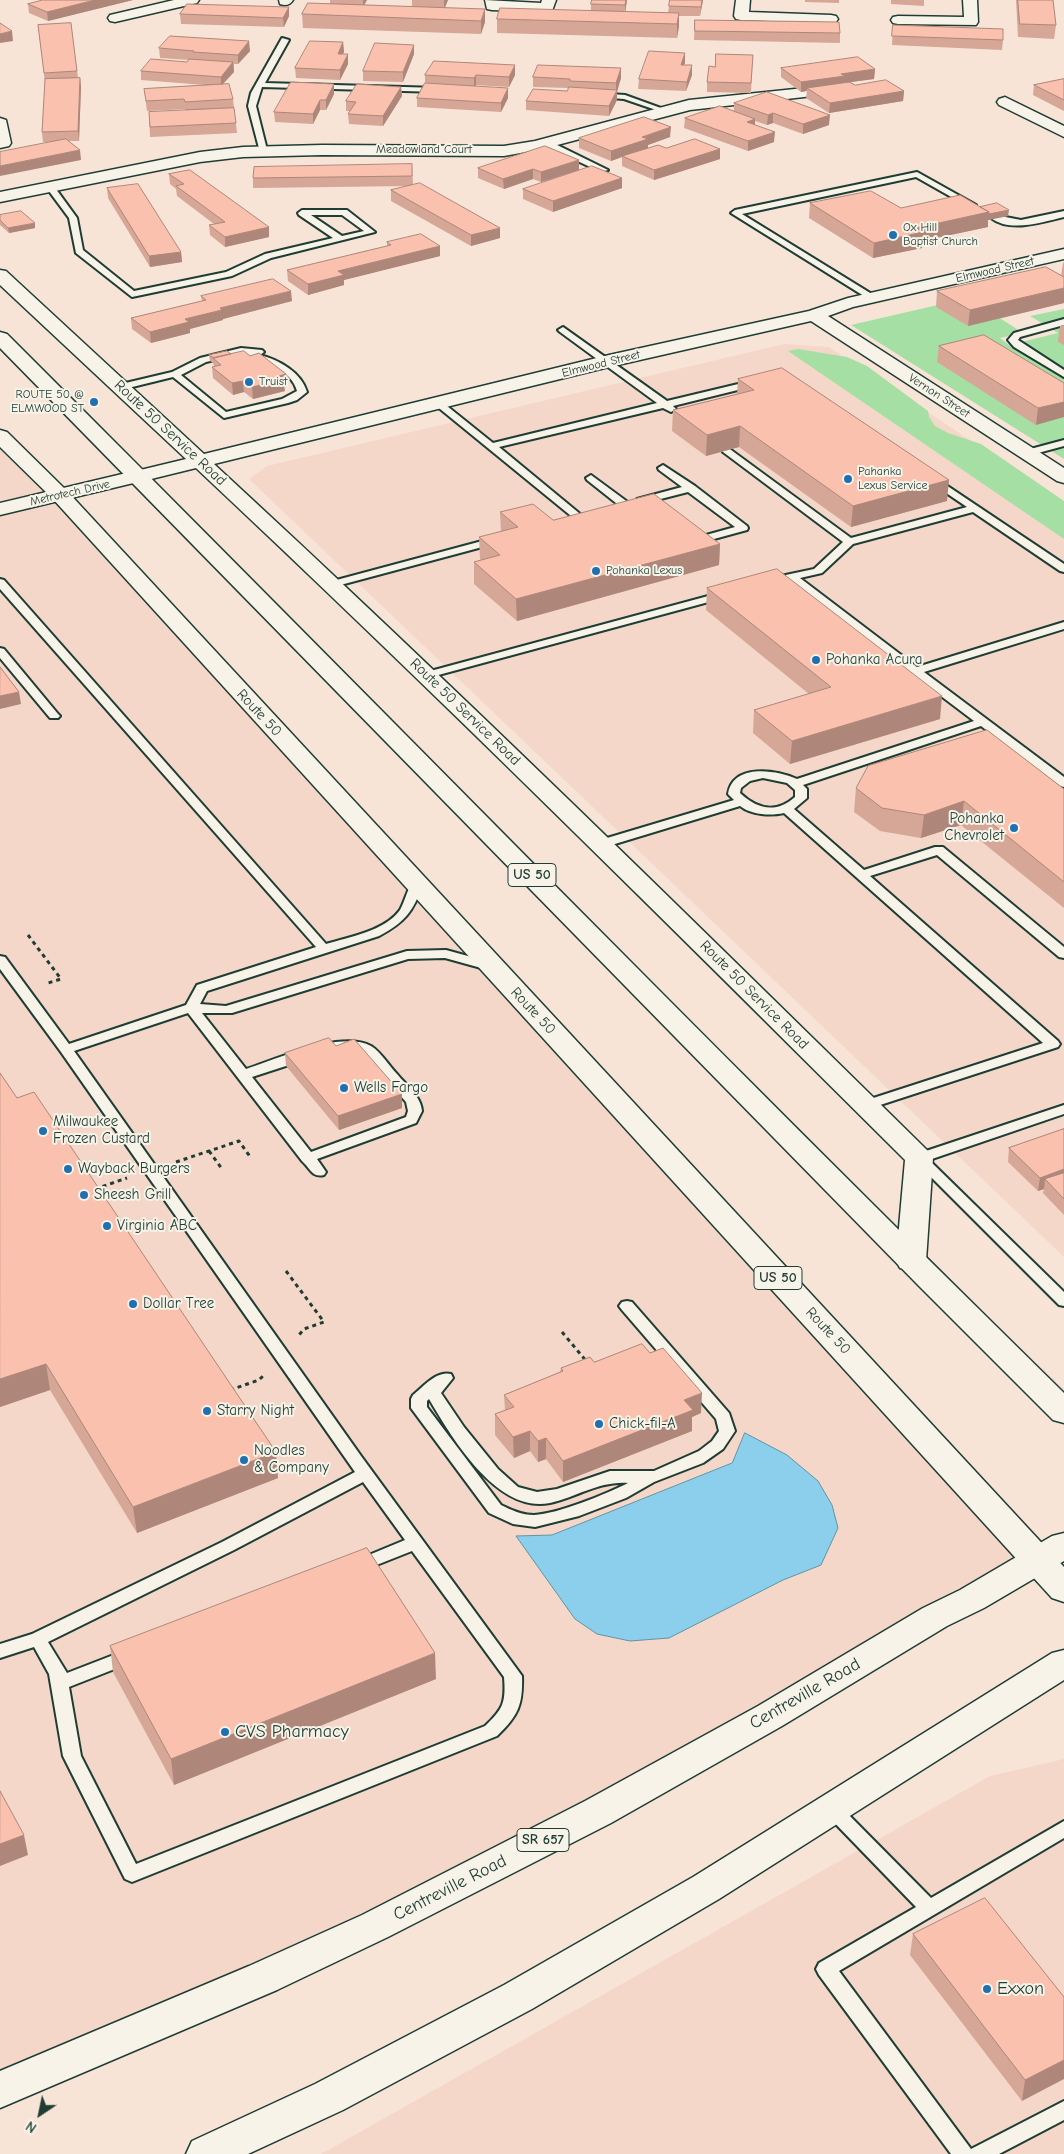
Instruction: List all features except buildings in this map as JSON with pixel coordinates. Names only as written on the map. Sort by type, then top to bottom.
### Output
[{"type":"main road","points":[[115,18],[192,0]]},
{"type":"main road","points":[[492,0],[492,6],[518,8],[547,8],[549,0]]},
{"type":"main road","points":[[743,0],[741,16],[831,19]]},
{"type":"main road","points":[[898,20],[972,22],[970,0]]},
{"type":"main road","name":"Meadowland Court","points":[[0,196],[200,158],[263,150],[504,151],[546,144],[690,105],[846,88]]},
{"type":"main road","points":[[1005,102],[1064,132]]},
{"type":"main road","points":[[0,123],[3,143],[0,143]]},
{"type":"main road","name":"Elmwood Street","points":[[139,476],[202,463],[609,362],[814,315],[848,303],[1064,254]]},
{"type":"main road","name":"Route 50 Service Road","points":[[0,275],[333,584],[601,844],[919,1158]]},
{"type":"main road","name":"Vernon Street","points":[[814,315],[1064,477]]},
{"type":"main road","name":"US 50","points":[[0,338],[139,476],[911,1261],[1064,1412]]},
{"type":"main road","name":"Route 50","points":[[0,436],[60,495],[493,967],[1050,1552],[1064,1589]]},
{"type":"main road","name":"Metrotech Drive","points":[[0,509],[139,476]]},
{"type":"main road","points":[[911,1261],[919,1158]]},
{"type":"main road","name":"Centreville Road","points":[[0,2090],[254,1982],[375,1926],[589,1816],[770,1716],[935,1617],[972,1599],[1050,1552]]},
{"type":"main road","points":[[206,2154],[329,2097],[518,1997],[706,1888],[833,1810],[1064,1663]]},
{"type":"main road","points":[[0,2073],[44,2072]]},
{"type":"lane","points":[[263,150],[252,106],[255,92],[285,40]]},
{"type":"lane","points":[[260,85],[445,90]]},
{"type":"lane","points":[[592,94],[617,96],[666,111]]},
{"type":"lane","points":[[546,144],[604,170]]},
{"type":"lane","points":[[872,298],[735,213],[917,174],[983,212]]},
{"type":"lane","points":[[50,187],[73,218],[79,251],[132,294],[229,274],[268,256],[371,232],[344,212],[302,213],[340,239]]},
{"type":"lane","points":[[995,218],[1006,222],[1022,223],[1064,214]]},
{"type":"lane","points":[[1064,322],[1017,335],[1013,340],[1017,345],[1064,374]]},
{"type":"lane","points":[[563,330],[680,415]]},
{"type":"lane","points":[[241,351],[259,352],[294,378],[302,387],[302,392],[294,398],[285,401],[224,415],[175,374],[203,360],[241,351]]},
{"type":"lane","points":[[232,360],[252,356],[269,360]]},
{"type":"lane","points":[[120,387],[215,364]]},
{"type":"lane","points":[[492,446],[761,382]]},
{"type":"lane","points":[[438,404],[585,516]]},
{"type":"lane","points":[[1027,453],[1064,442]]},
{"type":"lane","points":[[727,450],[849,542]]},
{"type":"lane","points":[[663,468],[743,528],[689,542]]},
{"type":"lane","points":[[926,475],[1064,569]]},
{"type":"lane","points":[[591,478],[621,506],[691,488]]},
{"type":"lane","points":[[772,582],[818,571],[849,542],[975,508]]},
{"type":"lane","points":[[563,522],[585,516]]},
{"type":"lane","points":[[333,584],[505,538]]},
{"type":"lane","points":[[791,577],[1064,783]]},
{"type":"lane","points":[[0,582],[322,948]]},
{"type":"lane","points":[[427,675],[736,591]]},
{"type":"lane","points":[[0,599],[12,596]]},
{"type":"lane","points":[[915,671],[1064,625]]},
{"type":"lane","points":[[0,651],[54,716]]},
{"type":"lane","points":[[796,782],[983,722]]},
{"type":"lane","points":[[768,774],[784,777],[796,782],[802,792],[802,798],[787,809],[766,811],[748,807],[740,802],[734,790],[737,784],[745,778],[768,774]]},
{"type":"lane","points":[[601,844],[740,802]]},
{"type":"lane","points":[[787,809],[861,875],[1059,1042]]},
{"type":"lane","points":[[861,875],[939,850],[1064,954]]},
{"type":"lane","points":[[191,1008],[202,988],[322,948],[374,933],[396,922],[405,914],[417,884]]},
{"type":"lane","points":[[66,1049],[191,1008],[226,1010],[407,955],[446,954],[493,967]]},
{"type":"lane","points":[[0,960],[66,1049],[365,1474],[513,1676],[514,1697],[509,1714],[491,1731],[132,1874],[72,1756],[58,1673],[38,1639]]},
{"type":"lane","points":[[191,1008],[318,1172]]},
{"type":"lane","points":[[866,1105],[1059,1042]]},
{"type":"lane","points":[[243,1076],[332,1046],[345,1044],[359,1046],[368,1050],[413,1101],[416,1108],[411,1120],[307,1158]]},
{"type":"lane","points":[[1061,1294],[919,1158],[1064,1109]]},
{"type":"lane","points":[[627,1306],[723,1417],[727,1431],[722,1442],[704,1457],[652,1477],[620,1494],[573,1512],[535,1521],[513,1518],[496,1509],[419,1408],[420,1399],[444,1378],[433,1394],[443,1410],[493,1474],[512,1491],[533,1499],[550,1498],[610,1477],[652,1477]]},
{"type":"lane","points":[[0,1651],[38,1639],[228,1546],[365,1474]]},
{"type":"lane","points":[[342,1572],[415,1543]]},
{"type":"lane","points":[[60,1683],[142,1651]]},
{"type":"lane","points":[[833,1810],[929,1908]]},
{"type":"lane","points":[[963,2154],[826,1970],[1064,1829]]},
{"type":"lane","points":[[979,2154],[1064,2110]]},
{"type":"path","points":[[209,1152],[222,1169]]},
{"type":"path","points":[[562,1332],[589,1365]]},
{"type":"shaded area","points":[[784,344],[829,347],[1064,502],[1064,1257],[249,479],[267,466]]},
{"type":"shaded area","points":[[0,436],[1037,1560],[687,1762],[0,2081]]},
{"type":"shaded area","points":[[1064,1759],[1064,2154],[321,2154],[990,1776]]},
{"type":"green space","points":[[994,292],[992,313],[1023,333],[1000,338],[1009,345],[1058,333],[1030,316],[1064,309],[1064,459],[851,325]]},
{"type":"green space","points":[[798,349],[847,357],[867,366],[928,411],[929,417],[935,426],[948,433],[981,444],[1064,501],[1064,539],[788,351]]},
{"type":"water","points":[[745,1433],[787,1455],[818,1481],[832,1505],[838,1528],[821,1565],[783,1580],[669,1638],[630,1641],[597,1634],[575,1619],[516,1536],[552,1535],[732,1463]]},
{"type":"place","name":"Ox Hill Baptist Church","points":[[893,235]]},
{"type":"place","name":"Truist","points":[[249,382]]},
{"type":"place","name":"ROUTE 50 @ ELMWOOD ST","points":[[94,402]]},
{"type":"place","name":"Pahanka Lexus Service","points":[[848,479]]},
{"type":"place","name":"Pohanka Lexus","points":[[596,571]]},
{"type":"place","name":"Pohanka Acura","points":[[816,660]]},
{"type":"place","name":"Pohanka Chevrolet","points":[[1014,828]]},
{"type":"place","name":"Wells Fargo","points":[[344,1088]]},
{"type":"place","name":"Milwaukee Frozen Custard","points":[[43,1131]]},
{"type":"place","name":"Wayback Burgers","points":[[68,1169]]},
{"type":"place","name":"Sheesh Grill","points":[[84,1195]]},
{"type":"place","name":"Virginia ABC","points":[[107,1226]]},
{"type":"place","name":"Dollar Tree","points":[[133,1304]]},
{"type":"place","name":"Starry Night","points":[[207,1411]]},
{"type":"place","name":"Chick-fil-A","points":[[599,1424]]},
{"type":"place","name":"Noodles & Company","points":[[244,1460]]},
{"type":"place","name":"CVS Pharmacy","points":[[225,1732]]},
{"type":"place","name":"Exxon","points":[[987,1989]]}]
